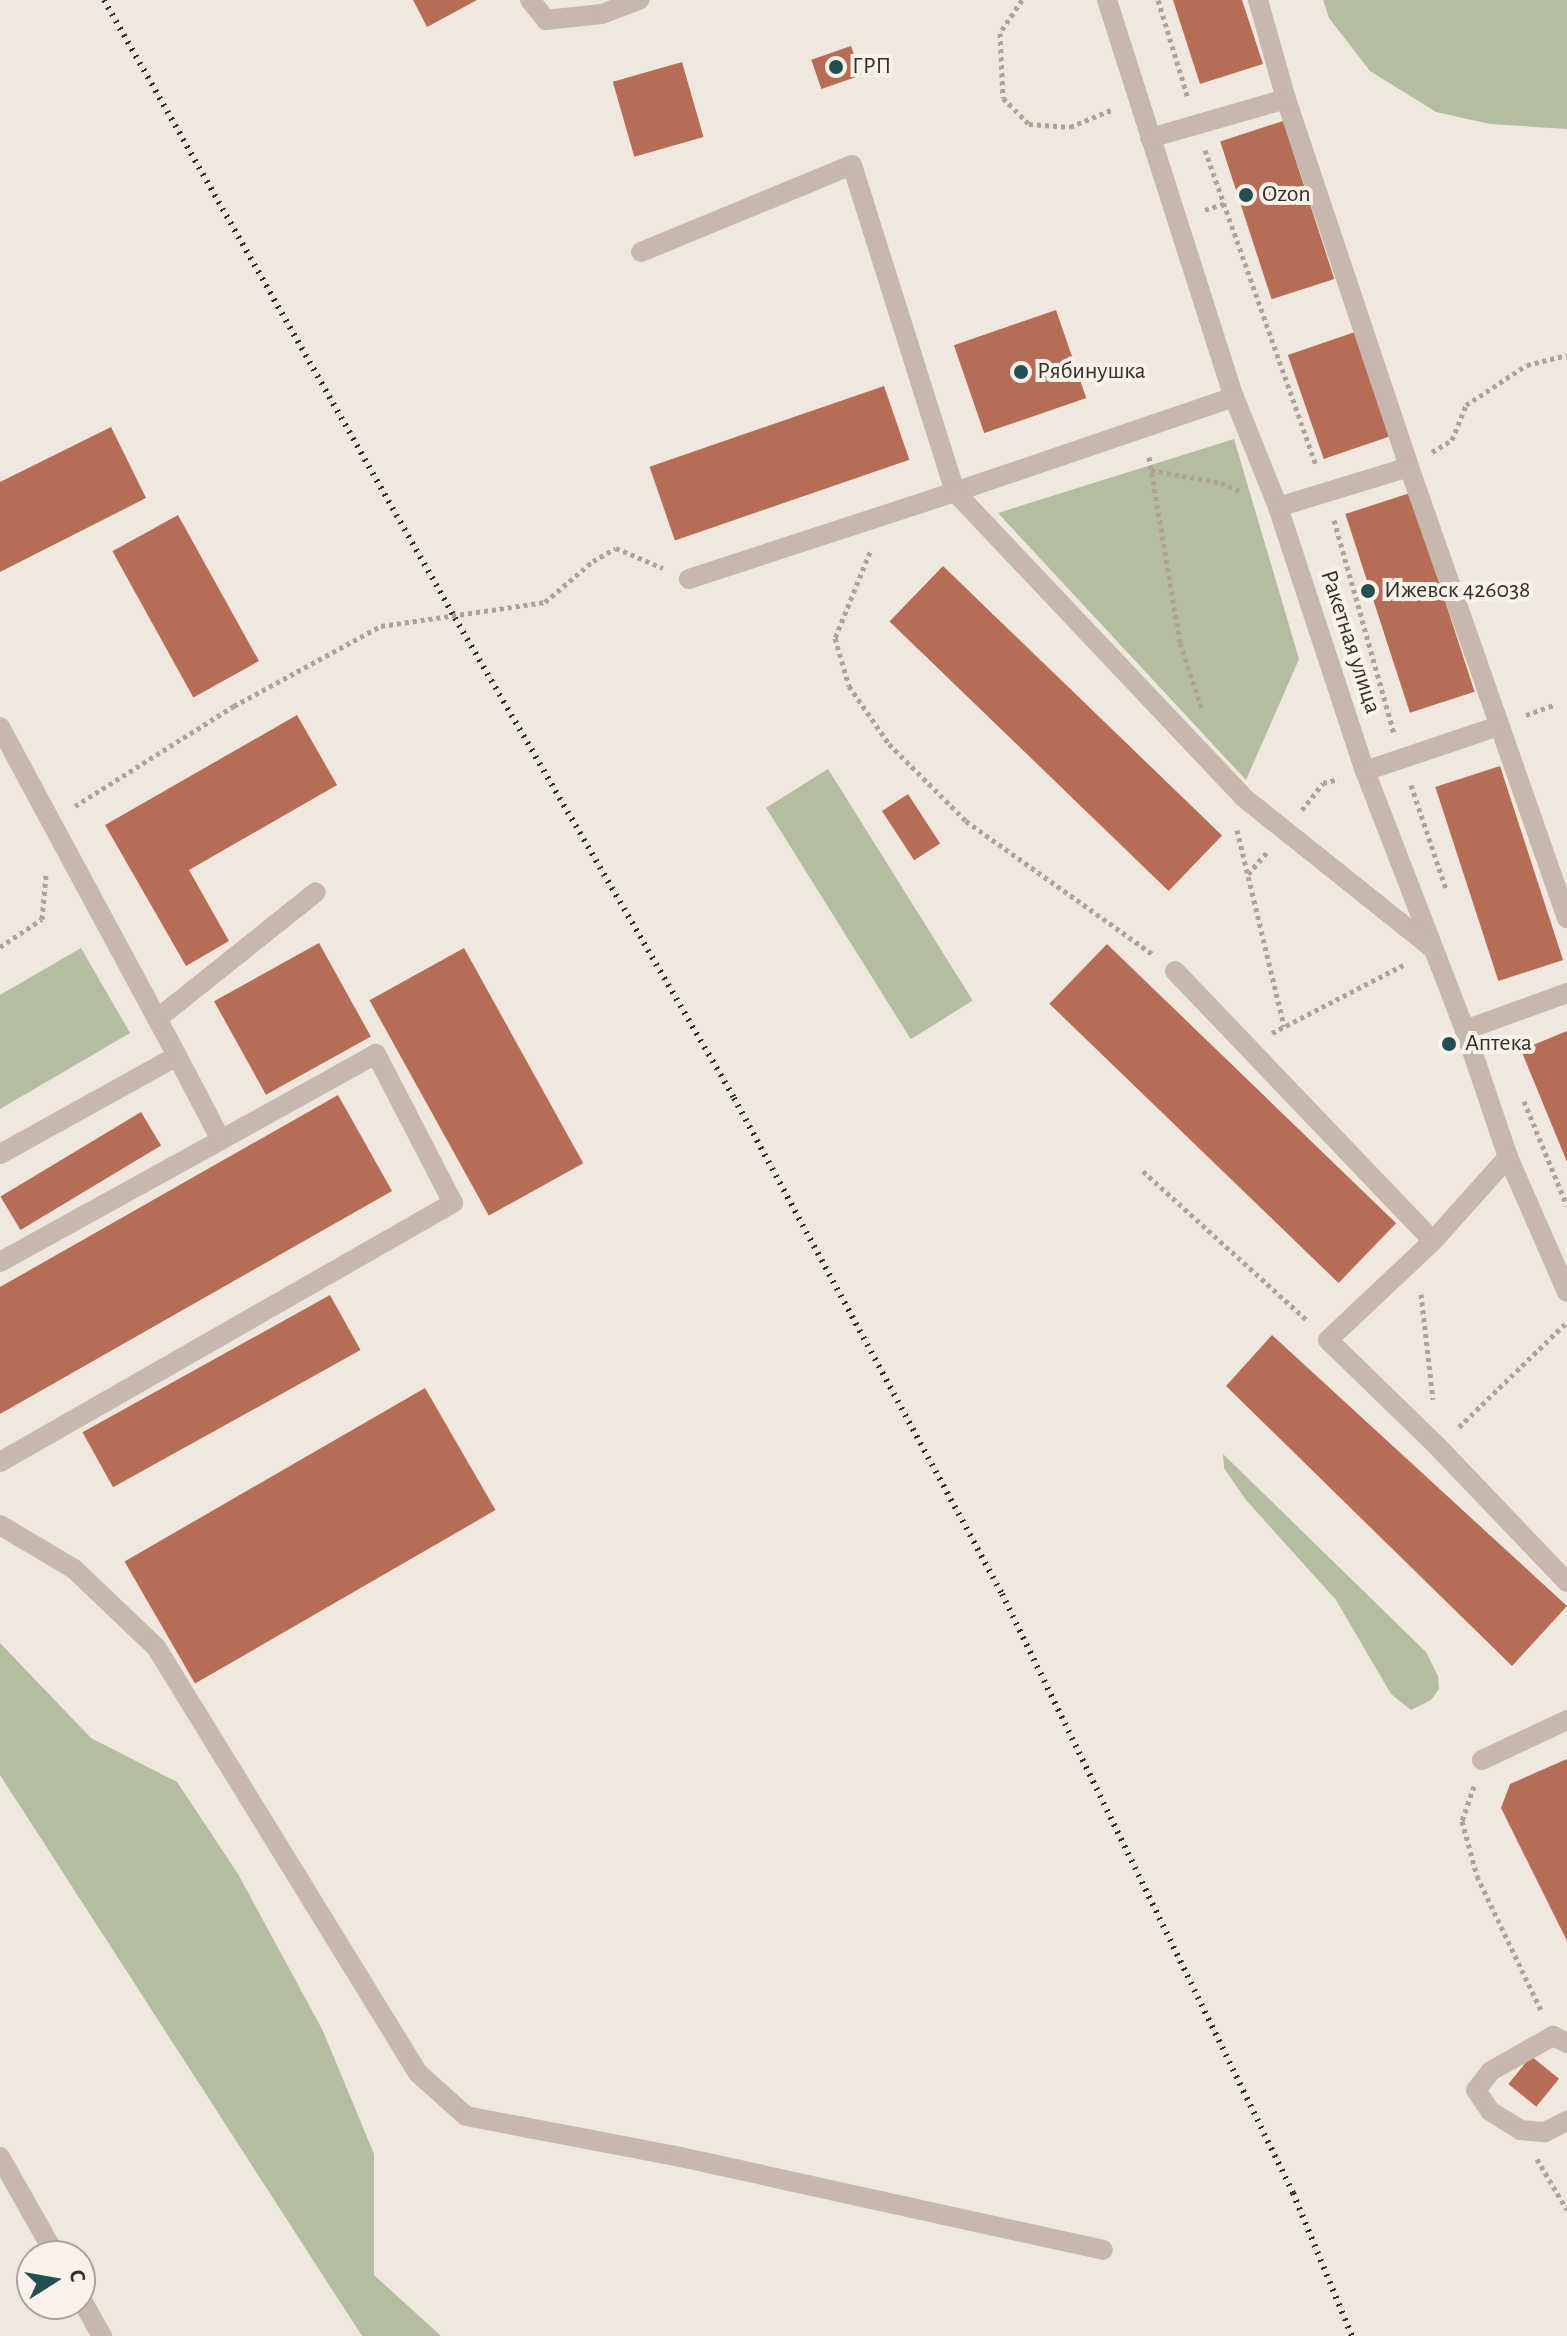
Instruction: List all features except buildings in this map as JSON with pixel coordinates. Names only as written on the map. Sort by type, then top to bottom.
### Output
[{"type":"street","points":[[530,0],[546,20],[602,14],[639,0]]},
{"type":"street","name":"Ракетная улица","points":[[1107,0],[1234,397],[1278,507],[1365,771],[1465,1030],[1508,1157],[1567,1292]]},
{"type":"street","points":[[1258,0],[1286,99],[1409,467],[1567,918]]},
{"type":"street","points":[[1150,138],[1286,99]]},
{"type":"street","points":[[641,252],[852,165],[955,492],[1243,797],[1433,949]]},
{"type":"street","points":[[689,579],[1234,397]]},
{"type":"street","points":[[1278,507],[1409,467]]},
{"type":"street","points":[[1365,771],[1499,726]]},
{"type":"street","points":[[0,727],[5,749],[51,822],[221,1140]]},
{"type":"street","points":[[157,1019],[316,892]]},
{"type":"street","points":[[1175,971],[1433,1241]]},
{"type":"street","points":[[1465,1030],[1567,993]]},
{"type":"street","points":[[0,1262],[376,1054],[453,1203],[0,1462]]},
{"type":"street","points":[[0,1154],[177,1056]]},
{"type":"street","points":[[1508,1157],[1433,1241],[1328,1340],[1438,1447],[1567,1582]]},
{"type":"street","points":[[0,1525],[74,1569],[156,1647],[418,2073],[466,2116],[676,2156],[1103,2250]]},
{"type":"street","points":[[1482,1760],[1567,1720]]},
{"type":"street","points":[[1560,2039],[1491,2071],[1476,2090],[1490,2111],[1520,2130],[1545,2132],[1567,2121]]},
{"type":"street","points":[[0,2157],[47,2240]]},
{"type":"path","points":[[1022,0],[1000,33],[1003,98],[1029,124],[1070,127],[1138,99]]},
{"type":"path","points":[[1225,203],[1327,494],[1401,758],[1451,904]]},
{"type":"path","points":[[1452,440],[1466,405],[1527,365],[1567,355]]},
{"type":"path","points":[[1145,429],[1180,643],[1204,717]]},
{"type":"path","points":[[1151,470],[1221,483],[1278,507]]},
{"type":"path","points":[[886,514],[835,638],[849,686],[889,744],[966,821],[1175,971]]},
{"type":"path","points":[[0,947],[42,919],[51,822],[234,706],[381,626],[545,602],[593,561],[616,548],[689,579]]},
{"type":"path","points":[[1224,777],[1284,1026]]},
{"type":"path","points":[[1246,1046],[1433,949]]},
{"type":"path","points":[[1520,1092],[1567,1206]]},
{"type":"path","points":[[1143,1171],[1328,1340]]},
{"type":"path","points":[[1416,1257],[1438,1447]]},
{"type":"path","points":[[1438,1447],[1567,1322]]},
{"type":"path","points":[[1462,1821],[1477,1876],[1560,2039]]},
{"type":"path","points":[[1520,2130],[1567,2210]]},
{"type":"green space","points":[[1323,0],[1567,0],[1567,129],[1490,124],[1436,112],[1370,71],[1329,18]]},
{"type":"green space","points":[[1234,439],[1299,659],[1246,780],[998,513]]},
{"type":"green space","points":[[828,769],[973,1001],[911,1039],[766,808]]},
{"type":"green space","points":[[81,948],[130,1033],[0,1109],[0,995]]},
{"type":"green space","points":[[1223,1454],[1426,1652],[1438,1676],[1439,1689],[1431,1700],[1411,1710],[1391,1694],[1336,1600],[1246,1500],[1224,1468]]},
{"type":"green space","points":[[0,1643],[91,1738],[177,1782],[238,1874],[323,2031],[374,2154],[374,2275],[441,2336],[362,2336],[0,1775]]},
{"type":"railway","points":[[104,0],[455,618],[734,1098],[1002,1594],[1293,2193],[1352,2336]]},
{"type":"place","name":"ГРП","points":[[836,67]]},
{"type":"place","name":"Ozon","points":[[1246,195]]},
{"type":"place","name":"Рябинушка","points":[[1021,372]]},
{"type":"place","name":"Ижевск 426038","points":[[1368,591]]},
{"type":"place","name":"Аптека","points":[[1449,1044]]}]
